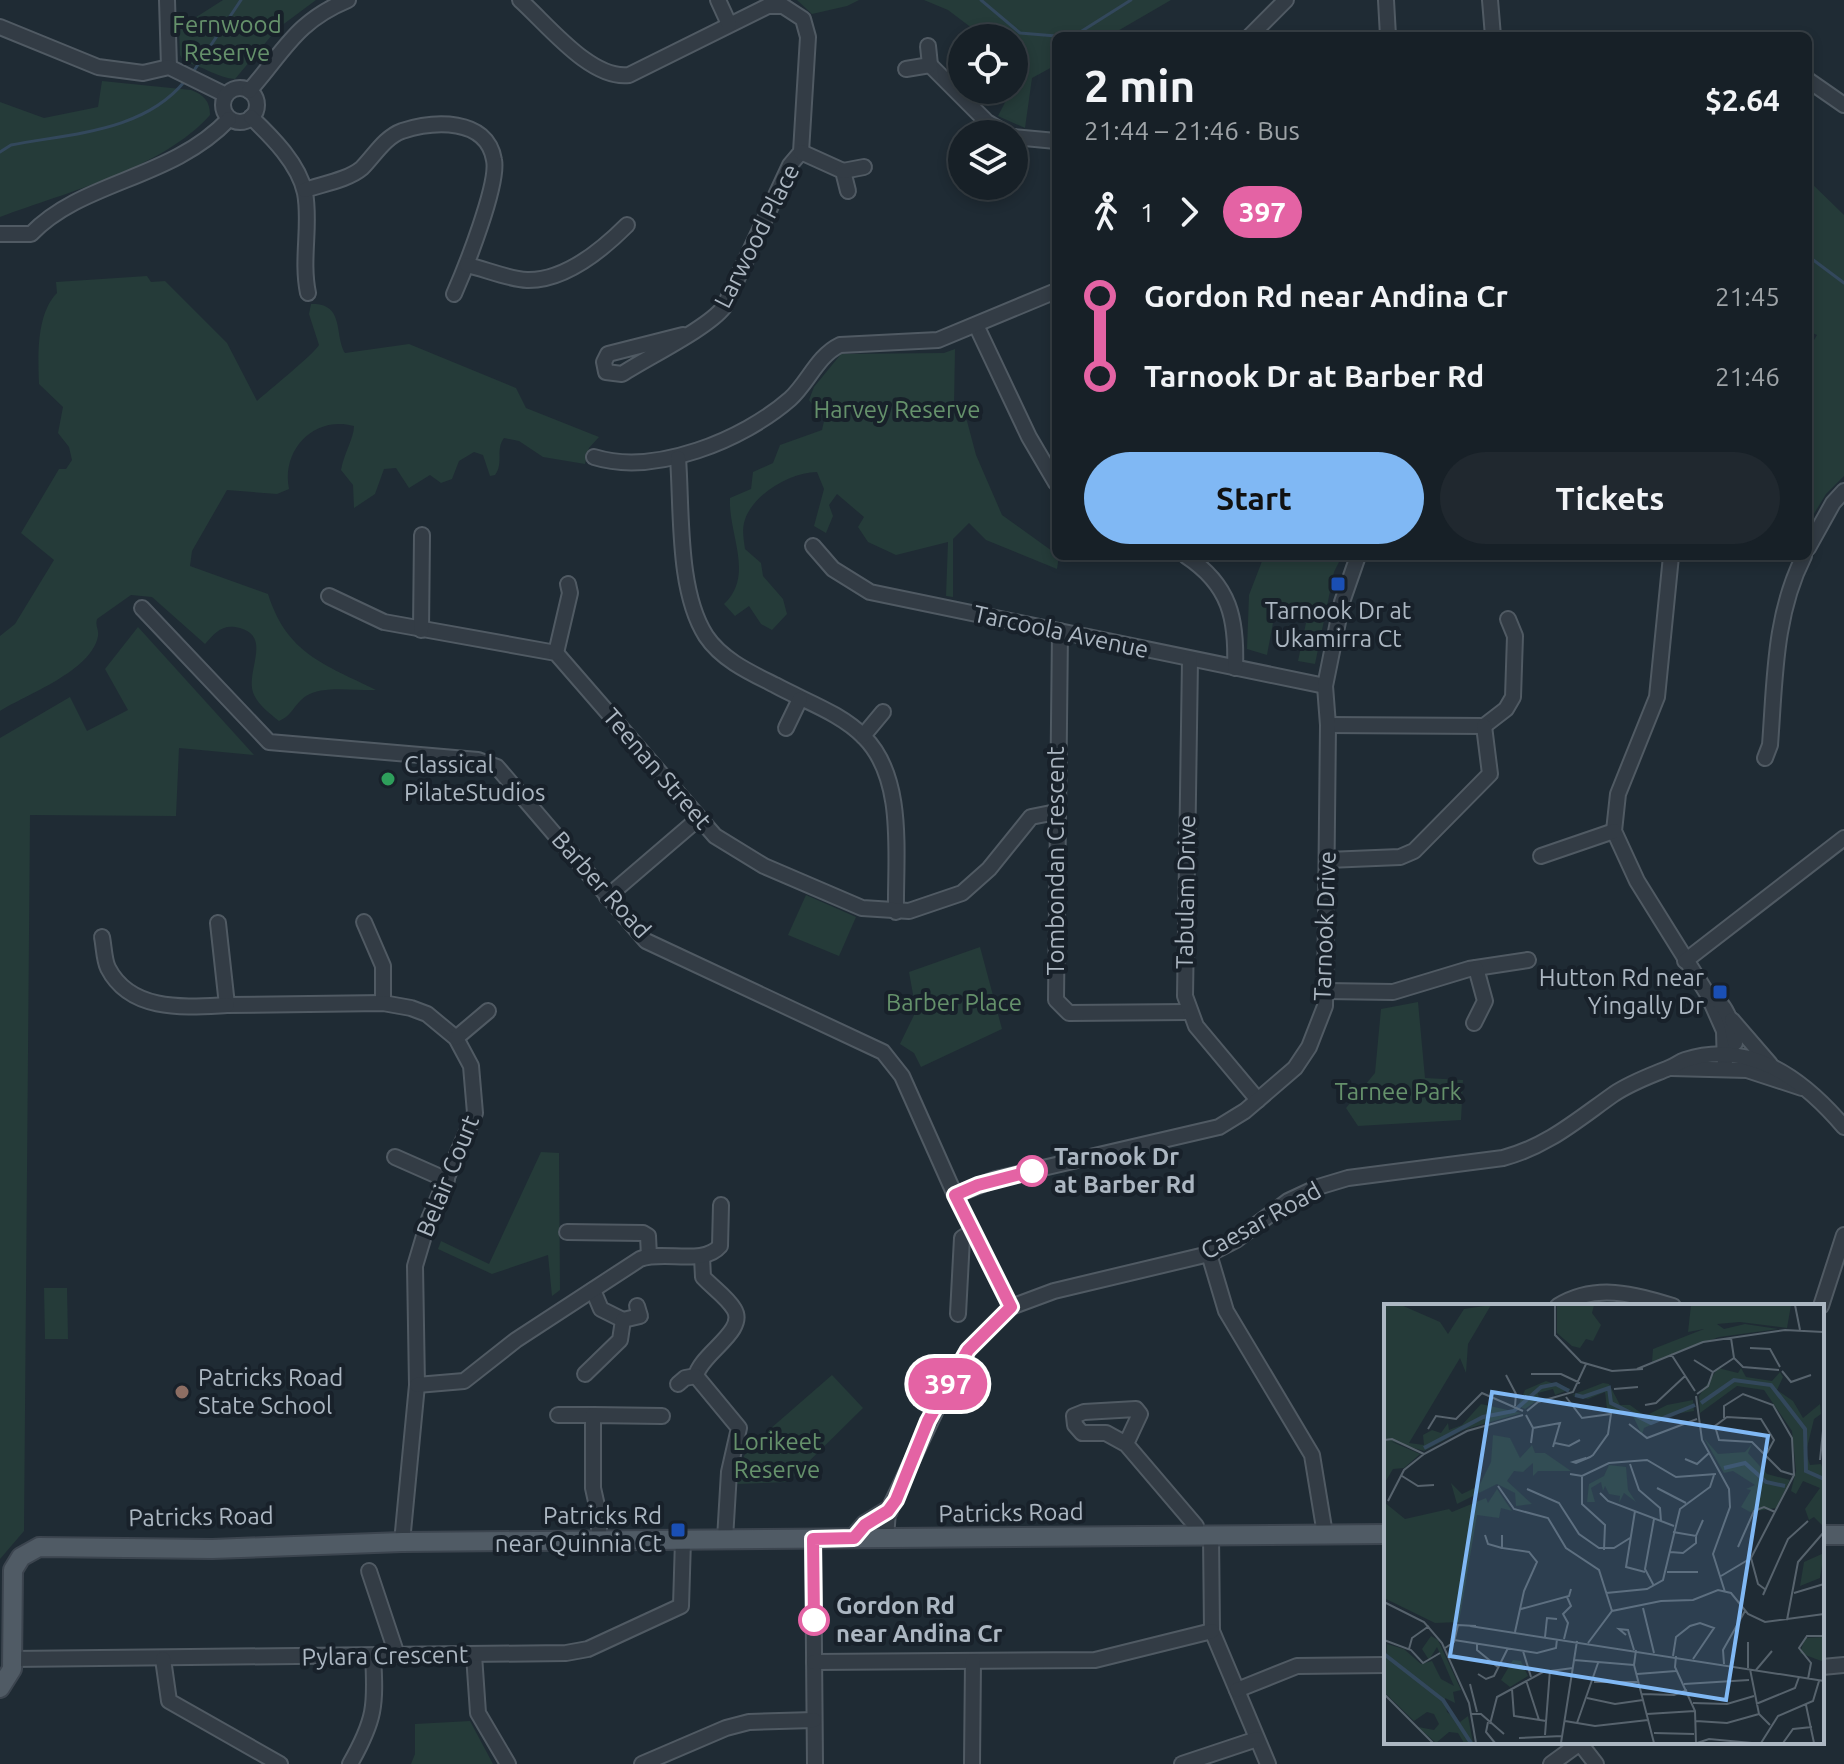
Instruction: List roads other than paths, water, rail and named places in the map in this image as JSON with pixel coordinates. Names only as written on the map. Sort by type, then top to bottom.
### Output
[{"type":"main road","points":[[854,1538],[865,1525],[892,1505]]},
{"type":"main road","name":"Patricks Road","points":[[6,1602],[13,1570],[21,1557],[39,1547],[212,1549],[301,1543],[1384,1534]]},
{"type":"main road","points":[[0,1688],[7,1680],[12,1659],[6,1602]]},
{"type":"street","points":[[167,0],[169,67]]},
{"type":"street","points":[[249,91],[283,45],[310,18],[348,0]]},
{"type":"street","name":"Larwood Place","points":[[520,0],[589,64],[614,77],[629,75],[729,24],[776,6],[791,9],[803,19],[808,37],[801,152],[790,165],[724,307],[706,325],[683,335],[622,374],[606,372],[604,362],[608,354],[683,335]]},
{"type":"street","points":[[718,0],[729,24]]},
{"type":"street","points":[[1254,32],[1286,0]]},
{"type":"street","points":[[1386,0],[1388,32]]},
{"type":"street","points":[[1490,0],[1493,32]]},
{"type":"street","points":[[0,27],[98,67],[143,73],[169,67],[200,79],[226,95]]},
{"type":"street","points":[[928,46],[930,65],[985,120]]},
{"type":"street","points":[[906,69],[930,65]]},
{"type":"street","points":[[1812,83],[1844,105]]},
{"type":"street","points":[[240,88],[249,91],[257,104],[251,117],[238,122],[229,119],[222,104],[226,95],[240,88]]},
{"type":"street","points":[[251,117],[275,141],[305,190],[304,273],[308,293]]},
{"type":"street","points":[[0,234],[31,234],[47,217],[68,205],[182,155],[215,133],[229,119]]},
{"type":"street","points":[[305,190],[360,170],[393,135],[403,130],[448,125],[474,130],[492,151],[495,171],[467,265],[454,294]]},
{"type":"street","points":[[1028,138],[1052,141]]},
{"type":"street","points":[[801,152],[843,171],[864,167]]},
{"type":"street","points":[[843,171],[848,191]]},
{"type":"street","points":[[467,265],[527,280],[561,275],[609,243],[627,225]]},
{"type":"street","points":[[594,457],[623,463],[678,458],[710,446],[778,409],[792,397],[830,350],[840,345],[926,342],[1052,293]]},
{"type":"street","points":[[976,325],[1029,437],[1052,476]]},
{"type":"street","points":[[678,458],[687,589],[706,637],[735,664],[843,720],[863,736],[877,753],[887,773],[893,802],[896,912]]},
{"type":"street","points":[[1812,541],[1833,503],[1844,491]]},
{"type":"street","points":[[421,630],[422,535]]},
{"type":"street","name":"Tarcoola Avenue","points":[[813,546],[833,569],[870,592],[1325,686]]},
{"type":"street","points":[[1192,560],[1202,566],[1227,595],[1234,626],[1235,668]]},
{"type":"street","name":"Tarnook Drive","points":[[955,1195],[996,1179],[1219,1127],[1258,1100],[1295,1068],[1309,1047],[1325,1006],[1326,991],[1328,725],[1325,686],[1342,602],[1357,560]]},
{"type":"street","points":[[1671,560],[1657,697],[1618,794],[1614,831],[1637,881],[1722,1016],[1770,1064],[1796,1078],[1802,1088],[1844,1127]]},
{"type":"street","points":[[1765,758],[1770,745],[1778,633],[1788,594],[1802,560]]},
{"type":"street","points":[[329,596],[384,622],[556,653],[570,593],[568,584]]},
{"type":"street","name":"Barber Road","points":[[142,608],[269,742],[478,760],[497,767],[646,941],[883,1052],[902,1076],[955,1195],[1011,1307]]},
{"type":"street","points":[[1328,725],[1484,726],[1506,709],[1513,697],[1515,636],[1508,619]]},
{"type":"street","name":"Tombondan Crescent","points":[[1060,631],[1055,988],[1061,1009],[1077,1014],[1188,1012]]},
{"type":"street","name":"Teenan Street","points":[[556,653],[698,819],[727,845],[764,866],[862,908],[896,912],[922,908],[962,893],[989,869],[1031,817],[1056,812]]},
{"type":"street","name":"Tabulam Drive","points":[[1188,1012],[1185,996],[1190,660]]},
{"type":"street","points":[[786,728],[800,699]]},
{"type":"street","points":[[863,736],[883,712]]},
{"type":"street","points":[[1327,860],[1400,857],[1414,851],[1490,774],[1484,726]]},
{"type":"street","points":[[607,897],[698,819]]},
{"type":"street","points":[[1541,856],[1614,831]]},
{"type":"street","points":[[1685,961],[1844,838]]},
{"type":"street","points":[[364,922],[383,966],[383,1003]]},
{"type":"street","points":[[218,923],[227,1005]]},
{"type":"street","name":"Belair Court","points":[[102,937],[109,969],[132,993],[159,1006],[383,1003],[427,1014],[456,1038],[471,1066],[476,1098],[471,1127],[429,1219],[415,1266],[417,1385],[402,1542]]},
{"type":"street","points":[[1326,991],[1393,992],[1476,968],[1528,960]]},
{"type":"street","points":[[1474,1023],[1485,1001],[1476,968]]},
{"type":"street","points":[[456,1038],[488,1011]]},
{"type":"street","points":[[1188,1012],[1258,1100]]},
{"type":"street","points":[[1700,1056],[1716,1034],[1722,1016]]},
{"type":"street","points":[[1722,1016],[1730,1061]]},
{"type":"street","name":"Caesar Road","points":[[890,1538],[892,1505],[928,1421],[955,1372],[987,1329],[1011,1307],[1054,1291],[1209,1254],[1236,1240],[1288,1201],[1318,1187],[1348,1178],[1503,1158],[1526,1152],[1563,1133],[1631,1084],[1682,1061],[1700,1056],[1730,1061]]},
{"type":"street","points":[[1730,1061],[1770,1064]]},
{"type":"street","points":[[1730,1061],[1802,1088]]},
{"type":"street","name":"Caesar Road","points":[[1671,1068],[1730,1061]]},
{"type":"street","points":[[395,1157],[447,1180]]},
{"type":"street","points":[[417,1385],[464,1381],[574,1300],[649,1256],[702,1257],[714,1253],[720,1246],[721,1205]]},
{"type":"street","points":[[958,1314],[962,1238],[973,1231]]},
{"type":"street","points":[[567,1232],[643,1233],[648,1236],[649,1256]]},
{"type":"street","points":[[1822,1304],[1844,1235]]},
{"type":"street","points":[[1209,1254],[1226,1311],[1312,1455],[1325,1534]]},
{"type":"street","points":[[702,1257],[703,1277],[734,1309],[737,1317],[735,1328],[698,1367],[696,1376],[700,1385],[736,1421],[739,1428],[729,1472],[725,1539]]},
{"type":"street","points":[[593,1290],[601,1309],[623,1320],[642,1316]]},
{"type":"street","points":[[1564,1304],[1600,1292],[1625,1292],[1666,1304]]},
{"type":"street","points":[[585,1374],[620,1340],[623,1320]]},
{"type":"street","points":[[678,1384],[685,1378],[696,1376]]},
{"type":"street","points":[[558,1415],[662,1416]]},
{"type":"street","points":[[593,1415],[593,1488],[599,1515],[599,1541]]},
{"type":"street","points":[[1126,1444],[1204,1535],[1212,1631],[1268,1764]]},
{"type":"street","points":[[1163,1536],[1176,1526],[1181,1509]]},
{"type":"street","points":[[813,1539],[815,1764]]},
{"type":"street","name":"Pylara Crescent","points":[[12,1659],[566,1653],[588,1649],[675,1611],[683,1598],[683,1540]]},
{"type":"street","points":[[369,1571],[397,1655]]},
{"type":"street","points":[[814,1662],[1095,1660],[1212,1631]]},
{"type":"street","points":[[474,1655],[478,1713],[508,1764]]},
{"type":"street","points":[[350,1764],[373,1718],[373,1656]]},
{"type":"street","points":[[163,1659],[169,1701],[280,1764]]},
{"type":"street","points":[[972,1764],[973,1661]]},
{"type":"street","points":[[1237,1690],[1297,1666],[1384,1665]]},
{"type":"street","points":[[1824,1667],[1844,1665]]},
{"type":"street","points":[[642,1764],[667,1759],[749,1722],[814,1720]]},
{"type":"street","points":[[1182,1764],[1257,1739]]},
{"type":"street","points":[[1551,1764],[1578,1744]]},
{"type":"street","points":[[1580,1744],[1596,1764]]},
{"type":"waterway","points":[[193,72],[241,0]]},
{"type":"waterway","points":[[981,0],[1020,33],[1052,36]]},
{"type":"waterway","points":[[1080,32],[1131,0]]},
{"type":"waterway","points":[[0,152],[11,145],[106,128],[128,120],[149,111],[185,81]]},
{"type":"waterway","points":[[1812,259],[1844,283]]},
{"type":"place","name":"Tarnook Dr at Ukamirra Ct","points":[[1338,584]]},
{"type":"place","name":"Classical PilateStudios","points":[[388,779]]},
{"type":"place","name":"Hutton Rd near Yingally Dr","points":[[1720,992]]},
{"type":"place","name":"Tarnook Dr at Barber Rd","points":[[1032,1171]]},
{"type":"place","name":"Patricks Road State School","points":[[182,1392]]},
{"type":"place","name":"Patricks Rd near Quinnia Ct","points":[[678,1530]]},
{"type":"place","name":"Gordon Rd near Andina Cr","points":[[814,1620]]},
{"type":"park label","name":"Fernwood Reserve","points":[[227,39]]},
{"type":"park label","name":"Harvey Reserve","points":[[897,410]]},
{"type":"park label","name":"Barber Place","points":[[954,1003]]},
{"type":"park label","name":"Tarnee Park","points":[[1398,1092]]},
{"type":"park label","name":"Lorikeet Reserve","points":[[777,1456]]}]
